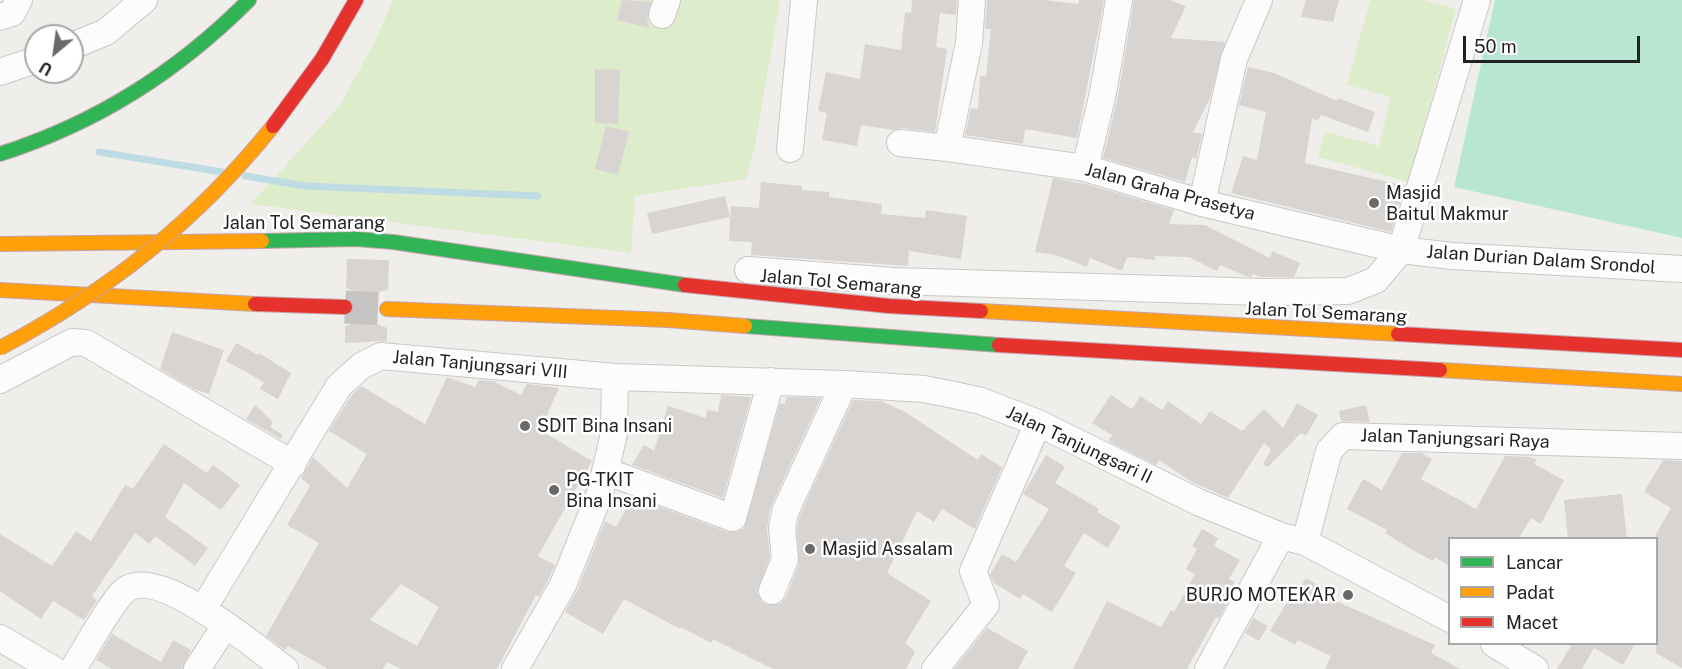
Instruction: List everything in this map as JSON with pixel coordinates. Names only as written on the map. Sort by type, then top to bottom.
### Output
[{"type":"highway","points":[[0,154],[93,117],[144,87],[193,53],[249,0]]},
{"type":"highway","points":[[0,348],[71,310],[114,283],[171,236],[228,182],[290,108],[356,0]]},
{"type":"highway","name":"Jalan Tol Semarang","points":[[0,244],[88,245],[356,239],[393,242],[786,298],[924,308],[1682,350]]},
{"type":"highway","points":[[0,290],[185,302],[345,307]]},
{"type":"highway","points":[[387,309],[668,320],[988,344],[1682,384]]},
{"type":"street","points":[[0,17],[12,13],[19,0]]},
{"type":"street","points":[[84,41],[106,32],[144,0]]},
{"type":"street","points":[[790,149],[804,0]]},
{"type":"street","points":[[947,143],[969,43],[972,0]]},
{"type":"street","points":[[1085,168],[1103,93],[1119,0]]},
{"type":"street","points":[[1202,203],[1234,59],[1259,0]]},
{"type":"street","points":[[748,270],[894,281],[1264,292],[1348,291],[1376,280],[1401,250],[1477,0]]},
{"type":"street","points":[[0,72],[24,64]]},
{"type":"street","name":"Jalan Graha Prasetya","points":[[900,143],[947,143],[1085,168],[1202,203],[1401,250]]},
{"type":"street","name":"Jalan Durian Dalam Srondol","points":[[1401,250],[1452,256],[1682,269]]},
{"type":"street","points":[[0,380],[72,342],[86,343],[292,465]]},
{"type":"street","name":"Jalan Tanjungsari VIII","points":[[203,609],[339,386],[361,366],[381,356],[615,377]]},
{"type":"street","points":[[515,669],[563,585],[600,493],[614,434],[615,377]]},
{"type":"street","name":"Jalan Tanjungsari II","points":[[615,377],[771,381],[924,389],[981,401],[1038,423],[1198,502],[1293,539],[1448,618]]},
{"type":"street","points":[[605,471],[733,518],[771,381]]},
{"type":"street","points":[[772,591],[785,559],[782,528],[785,512],[844,384]]},
{"type":"street","points":[[935,669],[987,604],[973,571],[1038,423]]},
{"type":"street","name":"Jalan Tanjungsari Raya","points":[[1209,669],[1293,539],[1329,451],[1343,436],[1682,446]]},
{"type":"street","points":[[73,669],[123,592],[132,586],[142,584],[154,585],[203,609],[285,669]]},
{"type":"street","points":[[197,669],[225,626]]},
{"type":"street","points":[[0,638],[53,669]]},
{"type":"street","points":[[1496,645],[1535,669]]},
{"type":"green space","points":[[393,0],[780,0],[755,146],[746,179],[635,196],[631,253],[251,204],[340,105],[375,41]]},
{"type":"green space","points":[[1370,0],[1423,0],[1456,9],[1409,182],[1318,157],[1325,132],[1379,146],[1391,97],[1347,85]]},
{"type":"green space","points":[[1495,0],[1682,0],[1682,238],[1454,187]]},
{"type":"building","points":[[622,0],[651,2],[647,17],[649,28],[617,20]]},
{"type":"building","points":[[912,0],[957,0],[956,15],[940,13],[936,47],[947,49],[935,132],[902,128],[893,130],[861,125],[857,146],[822,140],[827,113],[818,111],[826,72],[860,79],[865,44],[901,50],[905,12],[911,13]]},
{"type":"building","points":[[987,0],[1044,0],[1078,4],[1079,0],[1104,0],[1077,138],[1025,129],[1023,144],[965,135],[971,108],[978,109],[980,76],[986,76],[991,29],[985,29]]},
{"type":"building","points":[[1134,0],[1170,0],[1186,6],[1171,38],[1225,42],[1210,98],[1193,132],[1202,134],[1196,159],[1192,157],[1185,182],[1103,158],[1118,96]]},
{"type":"building","points":[[1306,0],[1339,0],[1333,22],[1301,17]]},
{"type":"building","points":[[1248,67],[1274,73],[1337,101],[1338,98],[1375,112],[1368,132],[1321,115],[1318,121],[1312,118],[1305,163],[1405,186],[1391,232],[1231,193],[1243,156],[1257,160],[1266,112],[1239,105]]},
{"type":"building","points":[[595,69],[620,70],[618,124],[595,123]]},
{"type":"building","points":[[606,126],[629,132],[618,175],[595,169]]},
{"type":"building","points":[[1053,178],[1086,184],[1174,210],[1169,224],[1205,225],[1270,258],[1272,251],[1300,263],[1294,277],[1261,277],[1253,274],[1251,277],[1220,265],[1217,271],[1189,257],[1155,256],[1155,260],[1127,257],[1122,271],[1090,258],[1087,267],[1056,255],[1035,252]]},
{"type":"building","points":[[761,182],[802,186],[802,190],[829,192],[829,197],[882,204],[881,214],[925,218],[926,210],[967,216],[961,259],[909,251],[908,266],[751,255],[752,242],[729,241],[731,206],[759,208]]},
{"type":"building","points":[[725,196],[730,217],[652,234],[647,213]]},
{"type":"building","points":[[347,259],[389,260],[388,290],[379,292],[372,299],[368,309],[371,318],[377,324],[387,328],[387,341],[345,343],[345,326],[354,323],[361,316],[364,308],[361,298],[354,291],[346,288]]},
{"type":"building","points":[[172,332],[224,350],[209,394],[194,389],[160,369]]},
{"type":"building","points":[[236,343],[258,355],[259,353],[291,373],[278,399],[260,389],[264,382],[226,361]]},
{"type":"building","points":[[447,377],[475,387],[479,380],[493,381],[521,395],[527,384],[559,388],[540,430],[592,461],[538,556],[555,565],[539,597],[536,595],[497,669],[401,669],[387,662],[383,669],[328,669],[288,646],[285,650],[266,636],[319,543],[287,525],[310,486],[301,478],[313,457],[347,488],[367,454],[329,431],[351,396],[361,386],[425,424]],"holes":[[[401,584],[439,607],[417,646],[370,620]]]},
{"type":"building","points":[[721,395],[751,397],[723,498],[632,465],[644,445],[654,451],[668,406],[706,418],[707,410],[718,412]]},
{"type":"building","points":[[1111,395],[1132,409],[1140,396],[1162,410],[1168,401],[1201,424],[1210,411],[1242,431],[1264,409],[1283,428],[1297,403],[1318,415],[1306,436],[1301,433],[1268,467],[1263,464],[1271,450],[1264,443],[1228,498],[1192,482],[1159,460],[1156,465],[1108,441],[1112,435],[1092,423]]},
{"type":"building","points":[[786,397],[821,398],[770,509],[767,529],[770,557],[757,592],[761,601],[767,605],[781,603],[786,597],[799,564],[797,529],[799,517],[853,400],[881,401],[905,412],[978,460],[981,454],[1002,467],[975,529],[942,509],[934,522],[917,511],[887,573],[931,601],[905,643],[915,652],[906,669],[773,669],[713,639],[711,643],[681,627],[680,629],[624,599],[603,634],[565,612],[577,591],[605,521],[616,527],[633,497],[728,532],[737,532],[744,528],[780,403],[785,404]]},
{"type":"building","points":[[255,405],[273,422],[270,427],[283,435],[281,439],[246,419]]},
{"type":"building","points":[[1366,405],[1370,422],[1341,421],[1339,411]]},
{"type":"building","points":[[164,444],[207,473],[213,465],[240,485],[221,510],[184,483],[165,517],[208,548],[195,566],[155,536],[149,544],[135,533],[92,596],[97,600],[84,620],[53,601],[41,619],[0,591],[0,534],[52,566],[76,531],[91,541],[125,485],[133,489]]},
{"type":"building","points":[[1402,453],[1421,453],[1432,459],[1421,479],[1476,509],[1505,456],[1531,457],[1537,460],[1534,464],[1564,480],[1541,524],[1531,518],[1520,537],[1448,537],[1448,565],[1435,557],[1433,561],[1409,548],[1385,533],[1387,530],[1347,509],[1363,479],[1382,490]]},
{"type":"building","points":[[1046,455],[1065,467],[1055,483],[1099,509],[1097,512],[1121,526],[1108,548],[1084,533],[1064,566],[1076,573],[1052,612],[1023,594],[1020,599],[994,583],[990,574],[1002,554],[1016,562],[1049,509],[1023,494]]},
{"type":"building","points":[[1663,460],[1682,461],[1682,668],[1656,653],[1656,645],[1658,645],[1658,537],[1656,534],[1671,508],[1644,492]]},
{"type":"building","points":[[1622,494],[1627,537],[1568,537],[1564,500]]},
{"type":"building","points":[[1202,529],[1218,538],[1214,546],[1240,560],[1229,579],[1235,582],[1224,601],[1227,603],[1219,619],[1216,617],[1187,669],[1073,669],[1107,601],[1161,627],[1171,610],[1174,612],[1195,574],[1186,569],[1197,549],[1192,546]]},
{"type":"building","points":[[1306,578],[1323,588],[1320,594],[1435,645],[1431,653],[1460,669],[1325,669],[1331,656],[1298,640],[1295,645],[1270,631],[1291,595],[1295,597]]},
{"type":"building","points":[[1253,618],[1268,626],[1259,641],[1245,633]]},
{"type":"building","points":[[987,628],[1028,651],[1018,669],[954,669]]},
{"type":"building","points":[[112,634],[161,662],[173,640],[191,650],[182,669],[112,669],[96,660]]},
{"type":"building","points":[[1571,645],[1634,645],[1623,665],[1594,648],[1582,669],[1557,669]]},
{"type":"waterway","points":[[99,152],[222,172]]},
{"type":"waterway","points":[[245,176],[305,186],[538,196]]},
{"type":"tunnel","points":[[345,307],[387,309]]},
{"type":"traffic: fast","points":[[0,154],[70,127],[134,92],[193,50],[249,0]]},
{"type":"traffic: fast","points":[[262,241],[356,239],[393,242],[685,285]]},
{"type":"traffic: fast","points":[[745,326],[999,345]]},
{"type":"traffic: slow","points":[[0,348],[77,303],[148,252],[213,193],[273,126]]},
{"type":"traffic: slow","points":[[0,244],[262,241]]},
{"type":"traffic: slow","points":[[0,290],[255,304]]},
{"type":"traffic: slow","points":[[387,309],[668,320],[745,326]]},
{"type":"traffic: slow","points":[[981,311],[1398,334]]},
{"type":"traffic: slow","points":[[1440,370],[1682,384]]},
{"type":"traffic: jam","points":[[322,59],[356,0]]},
{"type":"traffic: jam","points":[[273,126],[322,59]]},
{"type":"traffic: jam","points":[[685,285],[889,306],[981,311]]},
{"type":"traffic: jam","points":[[255,304],[345,307]]},
{"type":"traffic: jam","points":[[1398,334],[1682,350]]},
{"type":"traffic: jam","points":[[999,345],[1440,370]]},
{"type":"place","name":"Masjid Baitul Makmur","points":[[1374,203]]},
{"type":"place","name":"SDIT Bina Insani","points":[[525,426]]},
{"type":"place","name":"PG-TKIT Bina Insani","points":[[554,490]]},
{"type":"place","name":"Masjid Assalam","points":[[810,549]]},
{"type":"place","name":"BURJO MOTEKAR","points":[[1348,595]]}]
